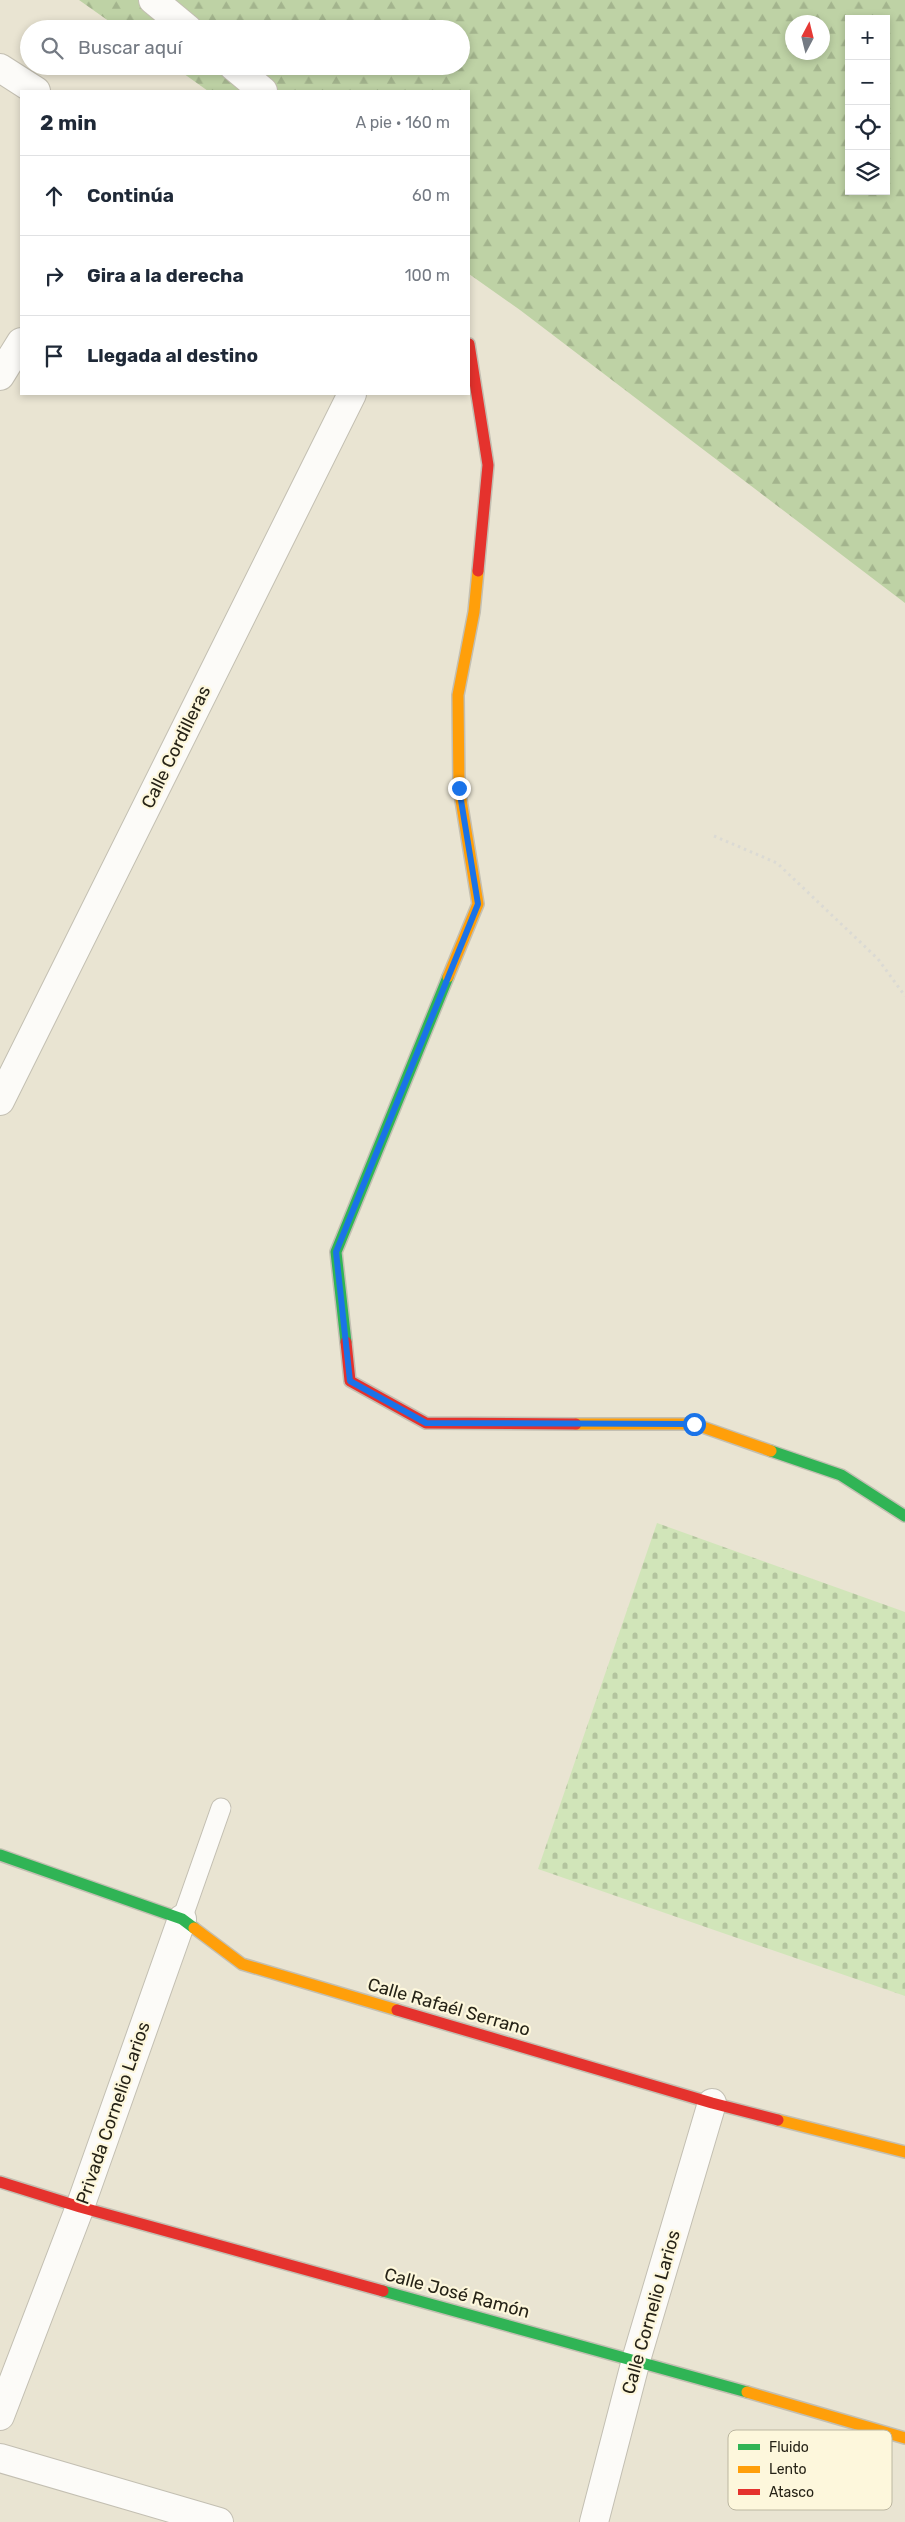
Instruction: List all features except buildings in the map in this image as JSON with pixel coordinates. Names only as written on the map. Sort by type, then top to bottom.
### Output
[{"type":"street","points":[[153,0],[177,20]]},
{"type":"street","points":[[0,68],[34,90]]},
{"type":"street","points":[[244,75],[262,90]]},
{"type":"street","points":[[0,376],[20,344]]},
{"type":"street","points":[[470,350],[488,465],[474,612],[458,695],[459,788],[478,904],[336,1252],[350,1381],[426,1423],[694,1424],[842,1475],[905,1516]]},
{"type":"street","name":"Calle Cordilleras","points":[[0,1101],[352,395]]},
{"type":"street","name":"Calle Rafaél Serrano","points":[[0,1855],[182,1919],[242,1964],[712,2103],[905,2152]]},
{"type":"street","name":"Privada Cornelio Larios","points":[[0,2416],[80,2207],[182,1919]]},
{"type":"street","name":"Calle Cornelio Larios","points":[[594,2522],[636,2360],[712,2103]]},
{"type":"street","name":"Calle José Ramón","points":[[0,2182],[80,2207],[636,2360],[877,2430]]},
{"type":"street","name":"Calle José Ramón","points":[[892,2434],[905,2438]]},
{"type":"street","points":[[0,2458],[219,2522]]},
{"type":"lane","name":"Privada Cornelio Larios","points":[[182,1919],[221,1808]]},
{"type":"path","points":[[714,836],[777,863],[878,959],[905,996]]},
{"type":"green space","points":[[79,0],[905,0],[905,603],[520,310],[470,275],[470,90],[207,90],[186,75],[470,75],[470,20],[107,20]]},
{"type":"green space","points":[[657,1523],[905,1612],[905,1996],[538,1869]]},
{"type":"traffic: fast","points":[[346,1342],[336,1252],[448,977]]},
{"type":"traffic: fast","points":[[771,1451],[841,1475],[905,1516]]},
{"type":"traffic: fast","points":[[0,1855],[182,1919],[194,1928]]},
{"type":"traffic: fast","points":[[383,2291],[747,2392]]},
{"type":"traffic: slow","points":[[448,977],[478,904],[459,788],[458,695],[474,612],[478,571]]},
{"type":"traffic: slow","points":[[576,1424],[694,1424],[771,1451]]},
{"type":"traffic: slow","points":[[194,1928],[242,1964],[397,2010]]},
{"type":"traffic: slow","points":[[778,2120],[905,2152]]},
{"type":"traffic: slow","points":[[747,2392],[878,2430]]},
{"type":"traffic: slow","points":[[892,2434],[905,2438]]},
{"type":"traffic: jam","points":[[470,350],[488,465],[478,571]]},
{"type":"traffic: jam","points":[[346,1342],[350,1381],[426,1423],[576,1424]]},
{"type":"traffic: jam","points":[[397,2010],[712,2103],[778,2120]]},
{"type":"traffic: jam","points":[[0,2182],[80,2207],[383,2291]]},
{"type":"route","points":[[459,788],[478,904],[336,1252],[350,1381],[426,1423],[694,1424]]}]
